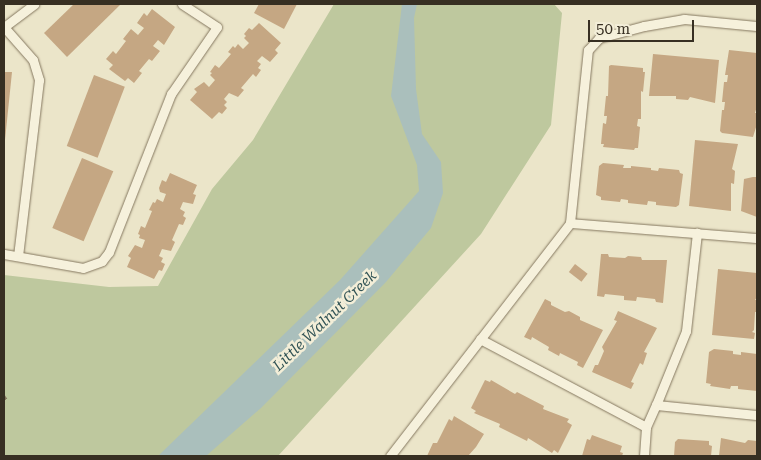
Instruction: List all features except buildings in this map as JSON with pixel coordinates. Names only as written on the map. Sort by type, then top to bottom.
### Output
[{"type":"lane","points":[[18,256],[39,80],[33,60],[4,27],[34,4]]},
{"type":"lane","points":[[4,254],[83,268],[102,261],[109,252],[171,94],[217,27],[182,4]]},
{"type":"lane","points":[[390,456],[570,223],[588,50],[598,38],[644,26],[684,19],[757,26]]},
{"type":"lane","points":[[570,223],[757,238]]},
{"type":"lane","points":[[644,456],[646,427],[686,331],[697,233]]},
{"type":"lane","points":[[480,339],[646,427]]},
{"type":"lane","points":[[656,405],[757,415]]},
{"type":"green space","points":[[334,4],[554,4],[562,13],[551,125],[481,234],[278,456],[4,456],[4,275],[109,287],[158,286],[212,189],[253,140]]},
{"type":"water","name":"Little Walnut Creek","points":[[402,4],[417,4],[414,18],[416,89],[422,134],[441,162],[443,193],[431,228],[386,282],[261,408],[206,456],[158,456],[340,280],[419,191],[417,165],[391,96]]}]
